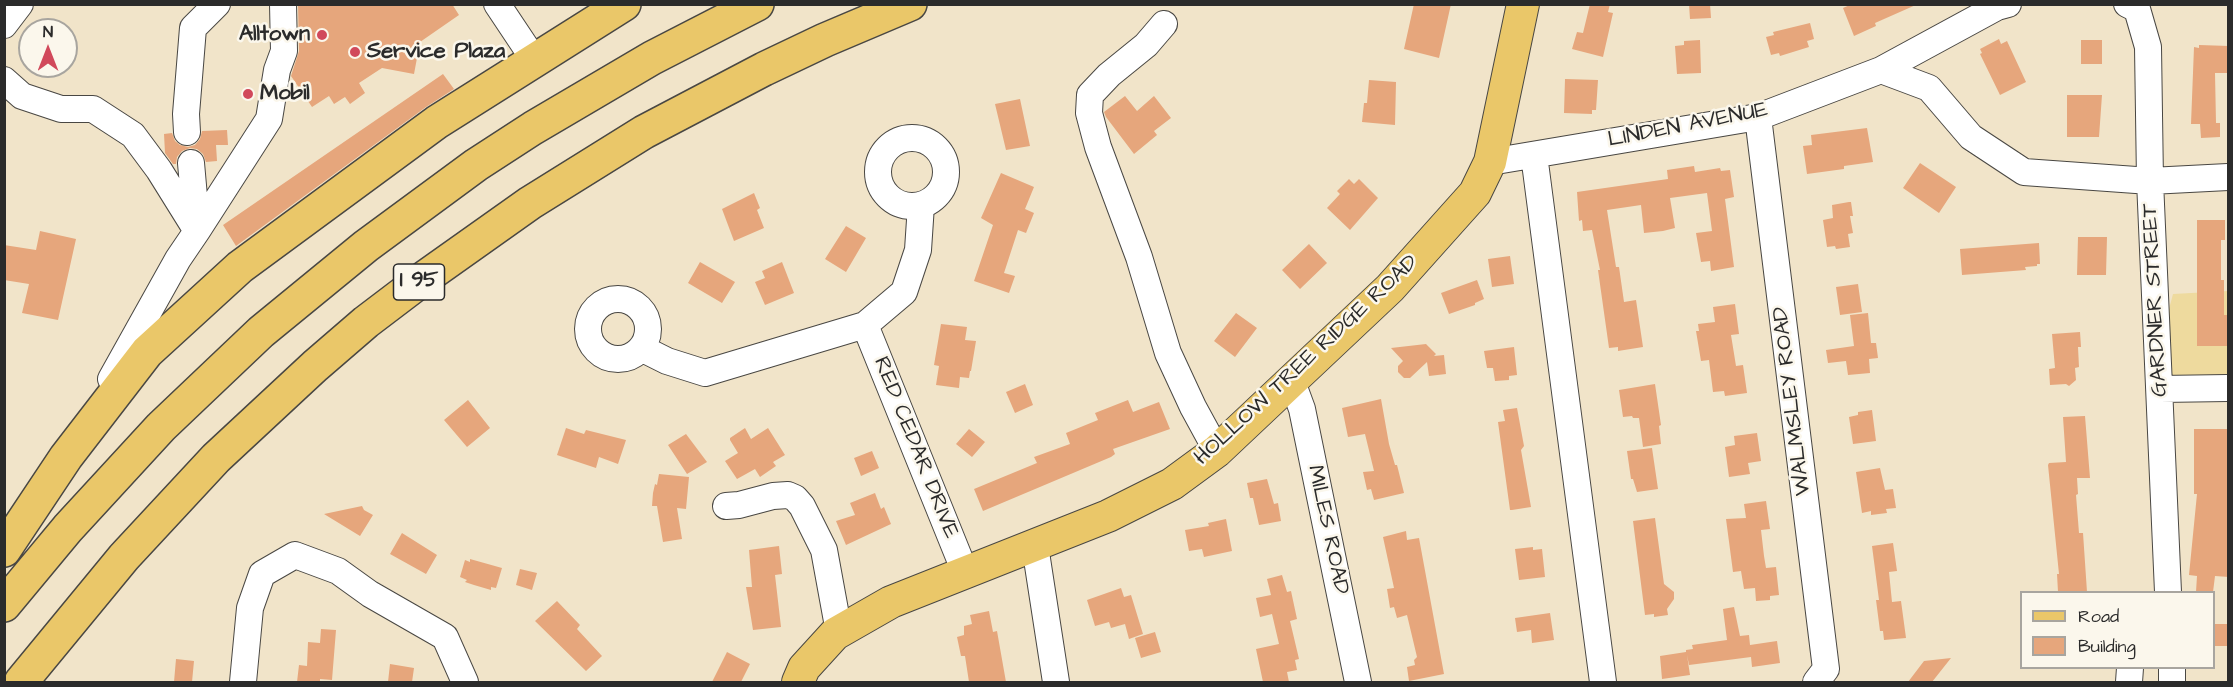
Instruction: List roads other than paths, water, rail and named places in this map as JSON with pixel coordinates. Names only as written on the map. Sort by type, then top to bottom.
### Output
[{"type":"highway","points":[[4,550],[66,457],[147,352],[240,267],[437,122],[624,4]]},
{"type":"highway","name":"I 95","points":[[4,605],[68,528],[161,427],[261,332],[357,253],[458,178],[533,128],[652,58],[758,4]]},
{"type":"highway","name":"I 95","points":[[21,682],[124,557],[216,458],[366,322],[530,203],[644,132],[764,69],[910,4]]},
{"type":"main road","name":"HOLLOW TREE RIDGE ROAD","points":[[798,682],[804,668],[839,632],[891,602],[1108,516],[1172,484],[1217,451],[1390,288],[1448,226],[1475,193],[1490,162],[1523,4]]},
{"type":"street","points":[[4,26],[20,4]]},
{"type":"street","points":[[188,132],[186,114],[193,28],[217,4]]},
{"type":"street","points":[[66,457],[144,323],[178,259],[269,119],[277,70],[284,51],[283,4]]},
{"type":"street","points":[[497,4],[535,61]]},
{"type":"street","name":"LINDEN AVENUE","points":[[1490,162],[1758,117],[1881,70],[1997,7],[2008,4]]},
{"type":"street","name":"GARDNER STREET","points":[[2132,7],[2148,47],[2150,181],[2168,591]]},
{"type":"street","points":[[1164,24],[1146,45],[1109,75],[1090,95],[1089,113],[1098,147],[1138,257],[1168,353],[1217,451]]},
{"type":"street","points":[[1881,70],[1929,88],[1971,137],[2024,172],[2150,181],[2229,177]]},
{"type":"street","points":[[4,80],[22,96],[61,110],[93,109],[133,135],[159,170],[197,231]]},
{"type":"street","name":"WALMSLEY ROAD","points":[[1758,117],[1826,669],[1816,682]]},
{"type":"street","points":[[1534,155],[1603,682]]},
{"type":"street","points":[[190,163],[197,231]]},
{"type":"street","points":[[642,348],[667,361],[705,373],[864,325],[904,292],[918,250],[921,205]]},
{"type":"street","name":"RED CEDAR DRIVE","points":[[864,325],[965,572]]},
{"type":"street","name":"MILES ROAD","points":[[1291,379],[1302,409],[1358,682]]},
{"type":"street","points":[[2160,389],[2229,388]]},
{"type":"street","points":[[726,506],[780,495],[795,498],[802,506],[824,550],[839,632]]},
{"type":"street","points":[[1035,546],[1056,682]]},
{"type":"street","points":[[243,682],[250,608],[262,574],[295,555],[338,571],[370,594],[445,637],[465,682]]},
{"type":"place","name":"Alltown","points":[[322,35]]},
{"type":"place","name":"Service Plaza","points":[[355,52]]},
{"type":"place","name":"Mobil","points":[[248,94]]}]
